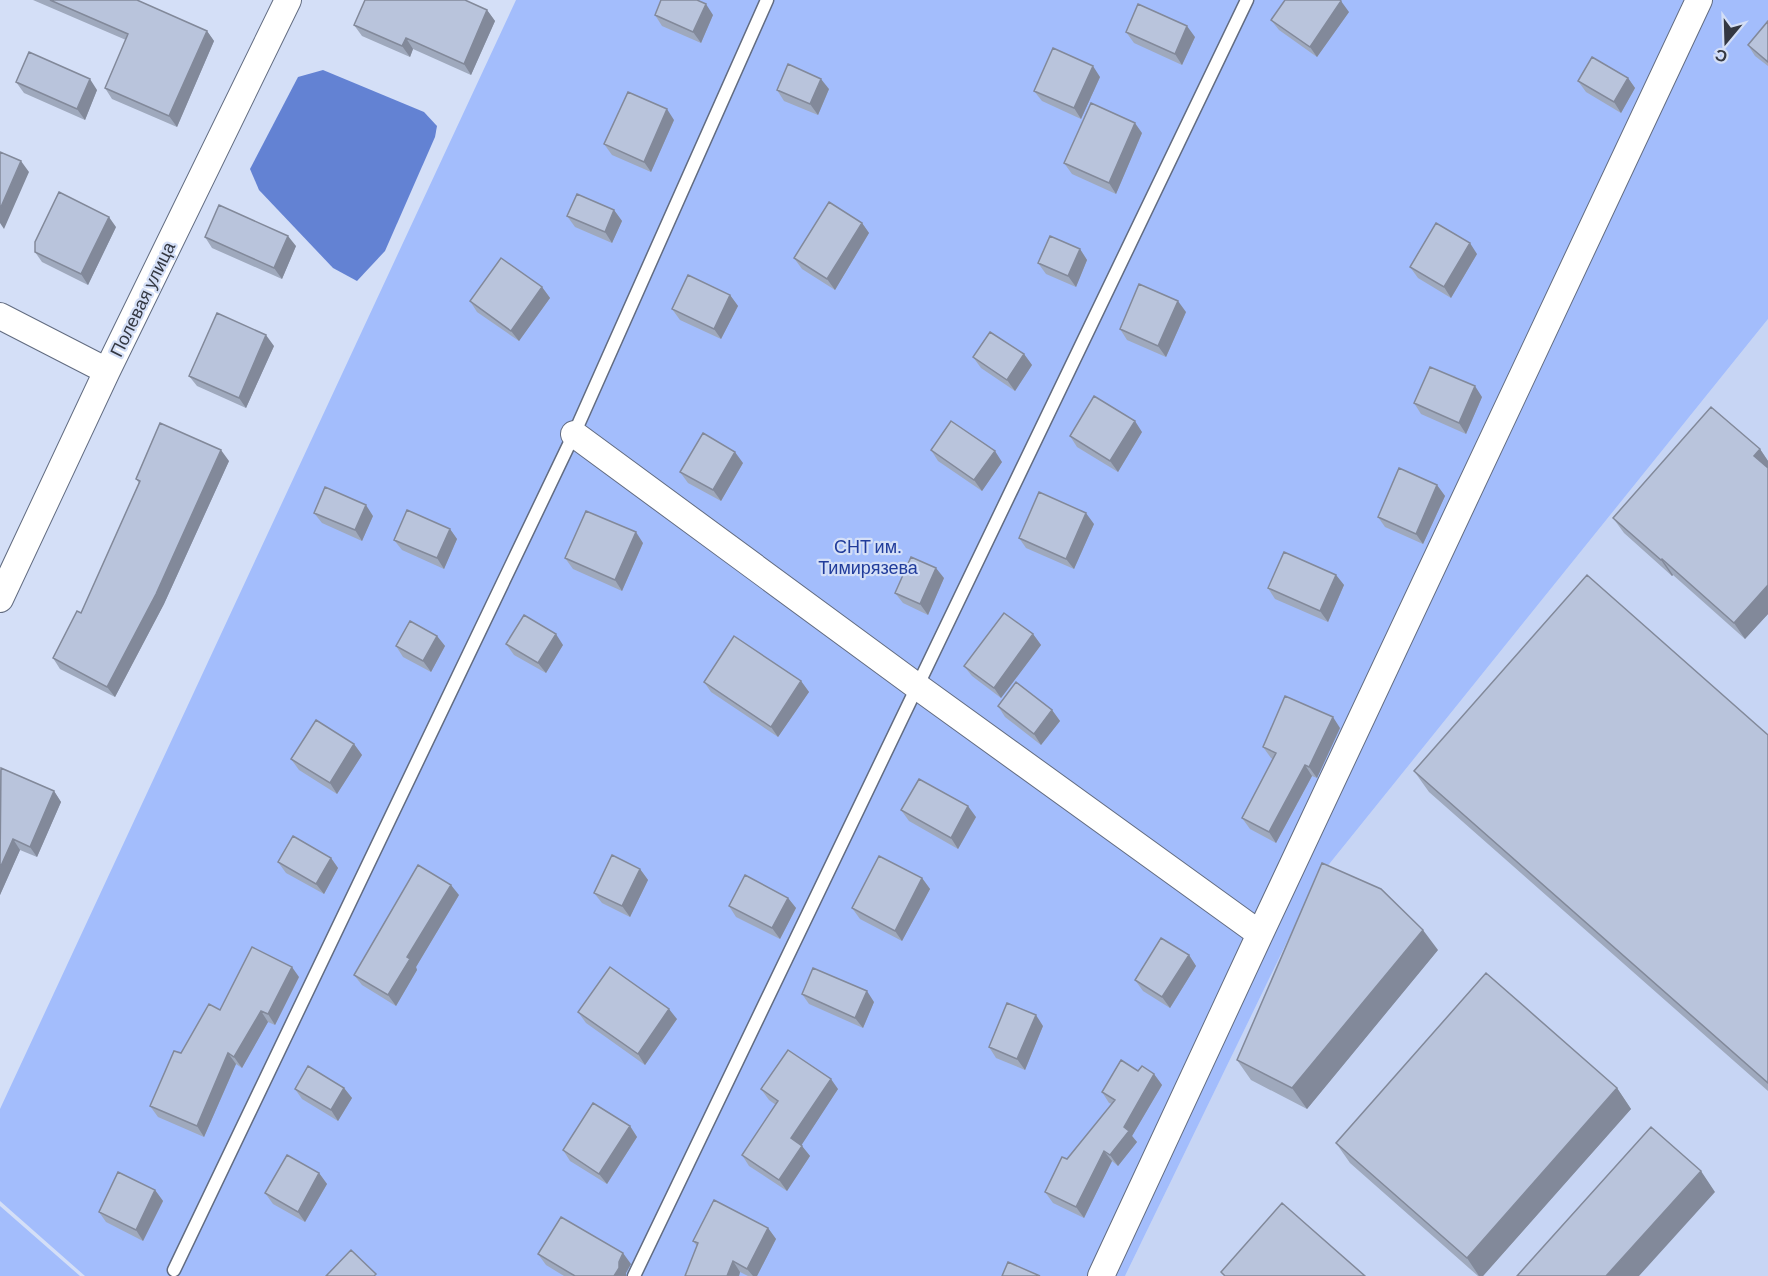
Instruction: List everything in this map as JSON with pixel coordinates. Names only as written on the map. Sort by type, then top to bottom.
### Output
[{"type":"street","name":"Полевая улица","points":[[0,599],[107,370],[288,0]]},
{"type":"street","points":[[1101,1276],[1699,0]]},
{"type":"street","points":[[0,316],[107,370]]},
{"type":"street","points":[[574,434],[918,687],[1260,934]]},
{"type":"lane","points":[[174,1270],[574,434],[767,0]]},
{"type":"lane","points":[[634,1276],[1247,0]]},
{"type":"shaded area","points":[[323,70],[424,112],[437,126],[435,137],[385,251],[357,281],[333,268],[259,190],[250,169],[298,77]]},
{"type":"shaded area","points":[[1768,319],[1768,1276],[1125,1276],[1318,878]]},
{"type":"green space","name":"СНТ им. Тимирязева","points":[[516,0],[1768,0],[1768,319],[1318,878],[1125,1276],[85,1276],[0,1201],[0,1109]]},
{"type":"green space","points":[[0,1206],[80,1276],[0,1276]]},
{"type":"building","points":[[50,0],[137,0],[207,31],[169,116],[105,88],[128,34]]},
{"type":"building","points":[[365,0],[465,0],[487,10],[464,64],[406,38],[402,46],[354,25]]},
{"type":"building","points":[[661,0],[697,0],[706,4],[693,32],[655,15]]},
{"type":"building","points":[[1285,0],[1341,1],[1310,47],[1271,20]]},
{"type":"building","points":[[1138,4],[1187,26],[1175,54],[1126,32]]},
{"type":"building","points":[[1768,21],[1768,62],[1748,45]]},
{"type":"building","points":[[1053,48],[1093,66],[1074,108],[1034,91]]},
{"type":"building","points":[[29,52],[90,79],[77,109],[16,82]]},
{"type":"building","points":[[1592,57],[1628,78],[1614,102],[1578,81]]},
{"type":"building","points":[[788,64],[821,79],[810,104],[777,90]]},
{"type":"building","points":[[628,92],[667,109],[644,162],[604,144]]},
{"type":"building","points":[[1091,103],[1135,123],[1109,183],[1064,163]]},
{"type":"building","points":[[0,152],[21,161],[0,209]]},
{"type":"building","points":[[59,192],[109,217],[81,274],[35,252],[35,242]]},
{"type":"building","points":[[577,194],[614,210],[605,232],[567,216]]},
{"type":"building","points":[[829,202],[862,223],[827,279],[794,258]]},
{"type":"building","points":[[219,205],[288,236],[274,268],[205,237]]},
{"type":"building","points":[[1436,223],[1470,243],[1444,287],[1410,267]]},
{"type":"building","points":[[1050,236],[1080,249],[1068,276],[1038,263]]},
{"type":"building","points":[[501,258],[542,287],[511,331],[470,301]]},
{"type":"building","points":[[688,275],[730,295],[714,329],[672,309]]},
{"type":"building","points":[[1139,284],[1178,301],[1158,346],[1120,329]]},
{"type":"building","points":[[217,313],[266,335],[239,398],[189,376]]},
{"type":"building","points":[[990,332],[1024,354],[1007,380],[973,357]]},
{"type":"building","points":[[1430,367],[1475,386],[1459,423],[1414,403]]},
{"type":"building","points":[[1094,396],[1135,421],[1110,461],[1070,436]]},
{"type":"building","points":[[1711,407],[1760,449],[1754,456],[1768,468],[1768,585],[1734,623],[1613,518]]},
{"type":"building","points":[[951,421],[995,451],[974,480],[931,450]]},
{"type":"building","points":[[160,423],[221,450],[156,594],[107,687],[53,658],[77,611],[81,613],[140,481],[136,479]]},
{"type":"building","points":[[703,433],[735,452],[713,490],[680,472]]},
{"type":"building","points":[[1399,468],[1437,485],[1416,534],[1378,517]]},
{"type":"building","points":[[325,487],[366,505],[355,530],[314,513]]},
{"type":"building","points":[[1039,492],[1086,513],[1066,559],[1019,538]]},
{"type":"building","points":[[407,510],[450,529],[437,558],[394,540]]},
{"type":"building","points":[[586,511],[636,532],[615,580],[565,558]]},
{"type":"building","points":[[1284,552],[1336,575],[1320,611],[1268,588]]},
{"type":"building","points":[[911,557],[936,568],[920,604],[895,593]]},
{"type":"building","points":[[1587,575],[1768,735],[1768,1083],[1414,771]]},
{"type":"building","points":[[1004,613],[1033,634],[994,688],[964,666]]},
{"type":"building","points":[[524,615],[556,634],[538,663],[506,644]]},
{"type":"building","points":[[410,621],[437,636],[423,661],[396,646]]},
{"type":"building","points":[[734,636],[801,681],[771,727],[704,682]]},
{"type":"building","points":[[1016,682],[1052,710],[1034,734],[998,706]]},
{"type":"building","points":[[1285,696],[1333,717],[1309,767],[1305,765],[1269,832],[1242,818],[1276,753],[1263,747]]},
{"type":"building","points":[[316,720],[354,744],[330,783],[291,759]]},
{"type":"building","points":[[1,768],[54,791],[30,847],[13,839],[0,868]]},
{"type":"building","points":[[919,779],[968,806],[951,838],[901,810]]},
{"type":"building","points":[[293,836],[331,858],[316,884],[278,862]]},
{"type":"building","points":[[612,855],[640,869],[622,906],[594,893]]},
{"type":"building","points":[[879,856],[922,878],[895,931],[852,908]]},
{"type":"building","points":[[1322,863],[1381,889],[1423,930],[1292,1088],[1237,1060]]},
{"type":"building","points":[[418,865],[451,885],[407,957],[410,959],[388,995],[354,975]]},
{"type":"building","points":[[745,875],[788,898],[772,928],[729,906]]},
{"type":"building","points":[[1161,938],[1189,955],[1162,997],[1135,980]]},
{"type":"building","points":[[252,947],[292,967],[268,1014],[261,1011],[234,1057],[228,1053],[197,1126],[150,1106],[174,1051],[181,1053],[209,1004],[220,1010]]},
{"type":"building","points":[[610,967],[669,1009],[638,1054],[578,1012]]},
{"type":"building","points":[[813,968],[867,991],[855,1018],[802,994]]},
{"type":"building","points":[[1486,973],[1617,1088],[1467,1258],[1336,1143]]},
{"type":"building","points":[[1007,1003],[1036,1015],[1017,1059],[989,1047]]},
{"type":"building","points":[[788,1050],[831,1079],[791,1138],[802,1146],[779,1180],[742,1155],[778,1101],[761,1089]]},
{"type":"building","points":[[1121,1060],[1138,1071],[1142,1066],[1154,1074],[1124,1127],[1129,1131],[1110,1155],[1104,1151],[1076,1207],[1045,1192],[1062,1157],[1067,1159],[1115,1100],[1102,1092]]},
{"type":"building","points":[[308,1066],[344,1088],[331,1110],[295,1089]]},
{"type":"building","points":[[593,1103],[630,1126],[599,1174],[563,1150]]},
{"type":"building","points":[[1651,1127],[1701,1171],[1606,1276],[1517,1276]]},
{"type":"building","points":[[287,1155],[319,1173],[298,1212],[265,1193]]},
{"type":"building","points":[[118,1172],[155,1190],[136,1230],[99,1212]]},
{"type":"building","points":[[714,1200],[768,1228],[747,1269],[733,1261],[727,1276],[685,1276],[698,1243],[693,1241]]},
{"type":"building","points":[[1282,1203],[1365,1276],[1225,1276],[1221,1272]]},
{"type":"building","points":[[561,1217],[623,1253],[614,1276],[575,1276],[538,1254]]},
{"type":"building","points":[[351,1250],[376,1274],[374,1276],[326,1276]]},
{"type":"building","points":[[1008,1262],[1040,1276],[1002,1276]]}]
